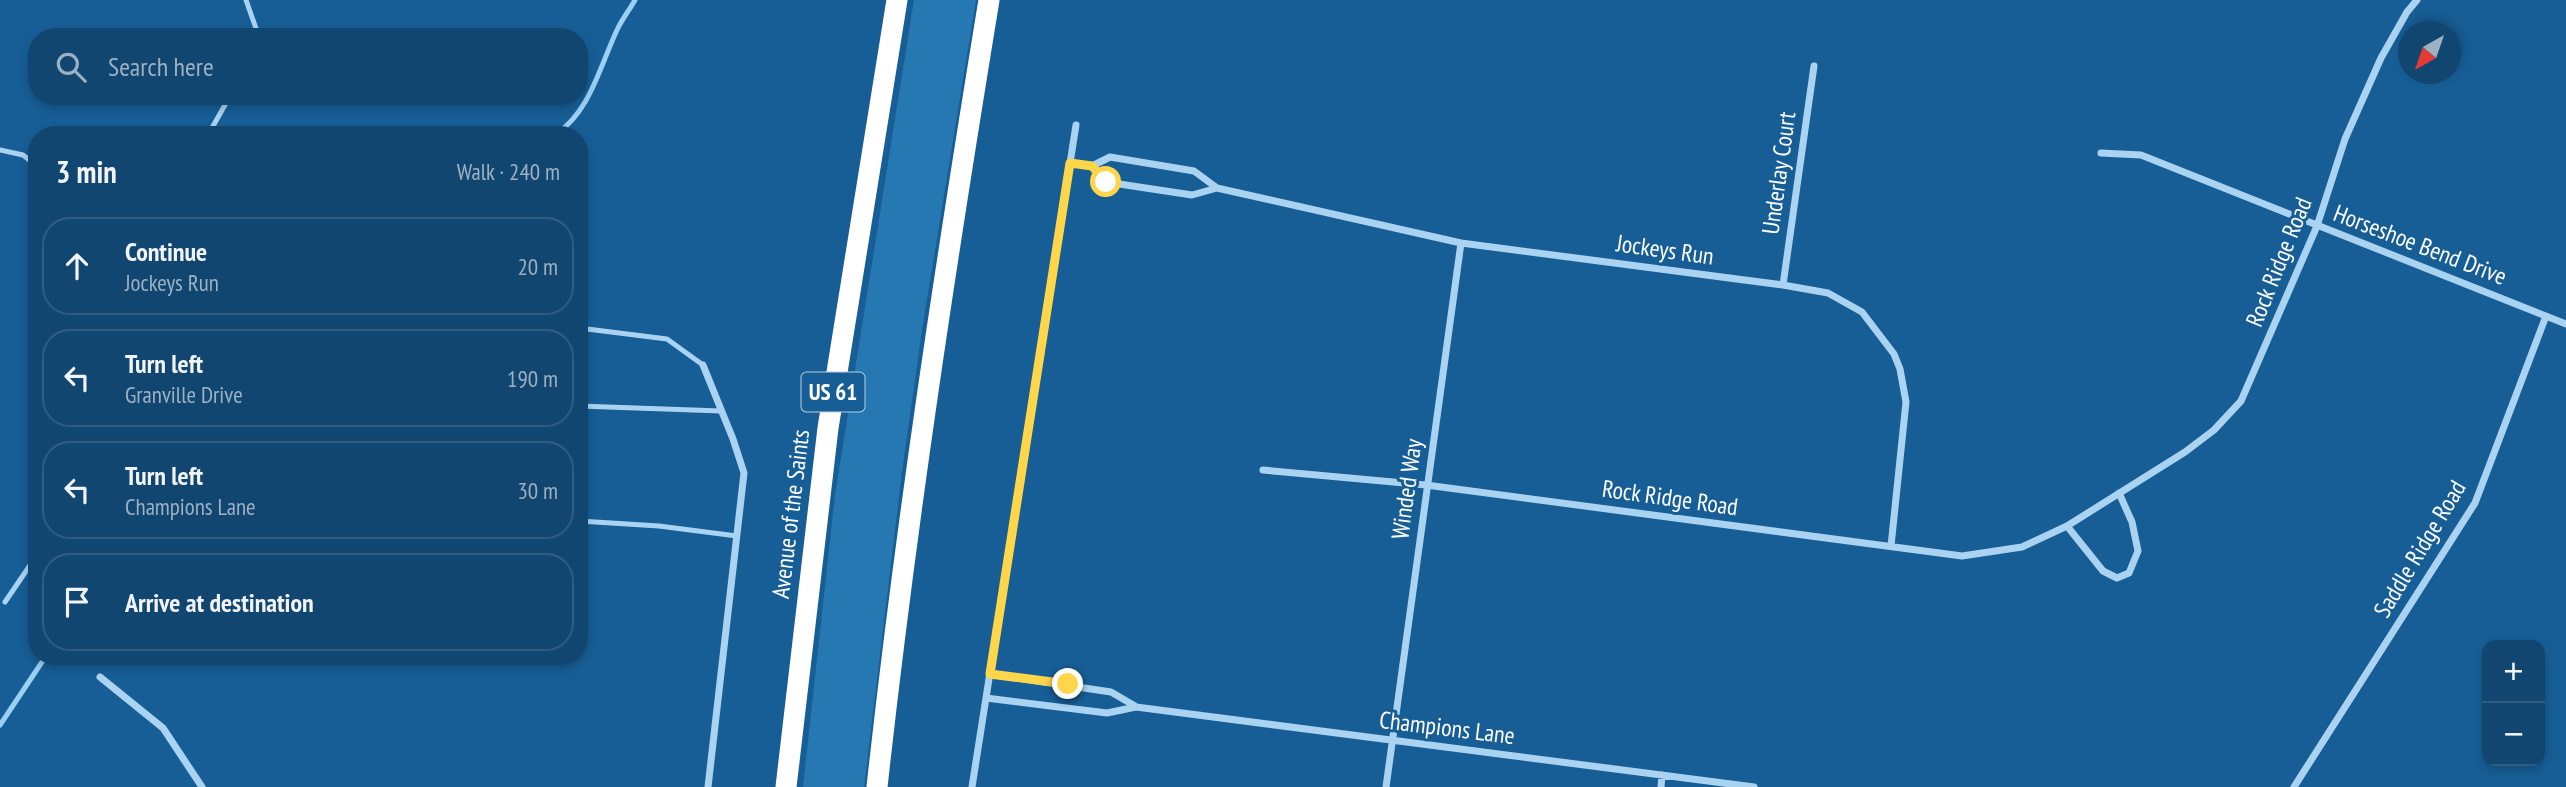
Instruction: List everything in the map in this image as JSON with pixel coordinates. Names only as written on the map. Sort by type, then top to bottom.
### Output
[{"type":"highway","name":"Avenue of the Saints","points":[[786,787],[828,428],[897,0]]},
{"type":"highway","points":[[877,787],[929,371],[989,0]]},
{"type":"street","name":"Rock Ridge Road","points":[[1263,470],[1426,485],[1962,556],[2022,547],[2067,526],[2185,452],[2214,430],[2241,401],[2317,226],[2350,127],[2381,58],[2407,12],[2417,0]]},
{"type":"street","name":"Underlay Court","points":[[1783,285],[1814,66]]},
{"type":"street","points":[[972,787],[1076,125]]},
{"type":"street","name":"Horseshoe Bend Drive","points":[[2101,153],[2141,155],[2566,324]]},
{"type":"street","name":"Jockeys Run","points":[[1070,163],[1092,166],[1110,157],[1194,171],[1217,188],[1461,243],[1828,293],[1862,312],[1894,354],[1900,369],[1906,402],[1891,546]]},
{"type":"street","name":"Jockeys Run","points":[[1092,166],[1106,182],[1192,195],[1217,188]]},
{"type":"street","name":"Winded Way","points":[[1386,787],[1461,243]]},
{"type":"street","name":"Saddle Ridge Road","points":[[2294,787],[2475,503],[2546,316]]},
{"type":"street","points":[[703,365],[744,473],[708,787]]},
{"type":"street","points":[[2067,526],[2103,571],[2117,578],[2129,573],[2138,551],[2132,522],[2119,493]]},
{"type":"street","name":"Champions Lane","points":[[990,674],[1111,692],[1136,707]]},
{"type":"street","points":[[100,677],[163,728],[202,787]]},
{"type":"street","name":"Champions Lane","points":[[986,698],[1107,713],[1136,707],[1754,787]]},
{"type":"street","points":[[1661,787],[1662,775]]},
{"type":"lane","points":[[246,0],[256,28]]},
{"type":"lane","points":[[213,126],[225,105]]},
{"type":"lane","points":[[0,150],[23,155],[28,159]]},
{"type":"lane","points":[[588,329],[667,339],[703,365]]},
{"type":"lane","points":[[588,406],[721,411]]},
{"type":"lane","points":[[588,522],[659,526],[737,536]]},
{"type":"lane","points":[[5,602],[28,568]]},
{"type":"shaded area","points":[[914,0],[976,0],[922,330],[864,787],[803,787],[835,495]]},
{"type":"waterway","points":[[588,96],[618,28],[635,0]]},
{"type":"waterway","points":[[566,126],[583,105]]},
{"type":"waterway","points":[[0,725],[40,665]]},
{"type":"route","points":[[1068,684],[990,674],[1070,163],[1092,166],[1106,182]]}]
